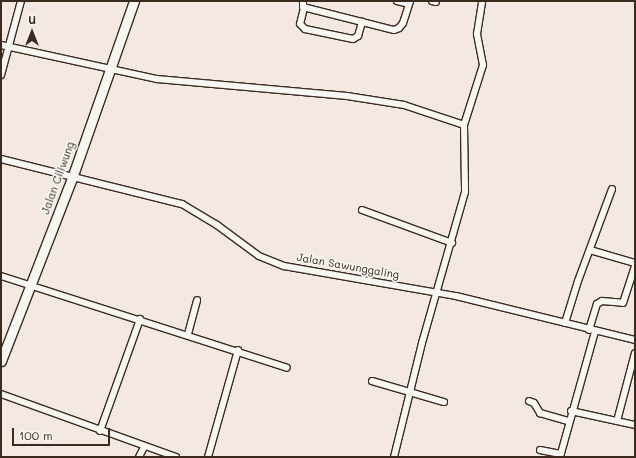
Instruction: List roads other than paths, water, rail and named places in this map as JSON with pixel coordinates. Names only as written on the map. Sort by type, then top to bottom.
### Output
[{"type":"main road","name":"Jalan Ciliwung","points":[[1,361],[72,178],[108,69],[134,1]]},
{"type":"street","points":[[1,75],[21,1]]},
{"type":"street","points":[[362,22],[357,39],[345,38],[305,29],[300,24],[303,4],[394,30],[399,28],[409,2],[397,1]]},
{"type":"street","points":[[394,457],[409,393],[436,293],[452,243],[466,180],[464,125],[484,65],[477,34],[482,1]]},
{"type":"street","points":[[1,45],[8,48],[157,79],[347,96],[404,105],[464,125]]},
{"type":"street","name":"Jalan Sawunggaling","points":[[1,159],[72,178],[182,204],[217,225],[259,256],[296,268],[491,304],[592,331],[635,340]]},
{"type":"street","points":[[565,323],[612,189]]},
{"type":"street","points":[[362,210],[452,243]]},
{"type":"street","points":[[590,250],[635,263]]},
{"type":"street","points":[[540,450],[560,455],[592,331],[597,304],[602,301],[623,303],[635,266]]},
{"type":"street","points":[[1,276],[29,286],[238,350],[287,368]]},
{"type":"street","points":[[188,334],[197,300]]},
{"type":"street","points":[[100,431],[140,319]]},
{"type":"street","points":[[208,457],[238,350]]},
{"type":"street","points":[[618,422],[635,353]]},
{"type":"street","points":[[372,381],[444,402]]},
{"type":"street","points":[[1,394],[144,447],[176,457]]},
{"type":"street","points":[[529,402],[534,403],[540,413],[568,421]]},
{"type":"street","points":[[571,411],[635,425]]},
{"type":"street","points":[[139,457],[144,447]]}]
